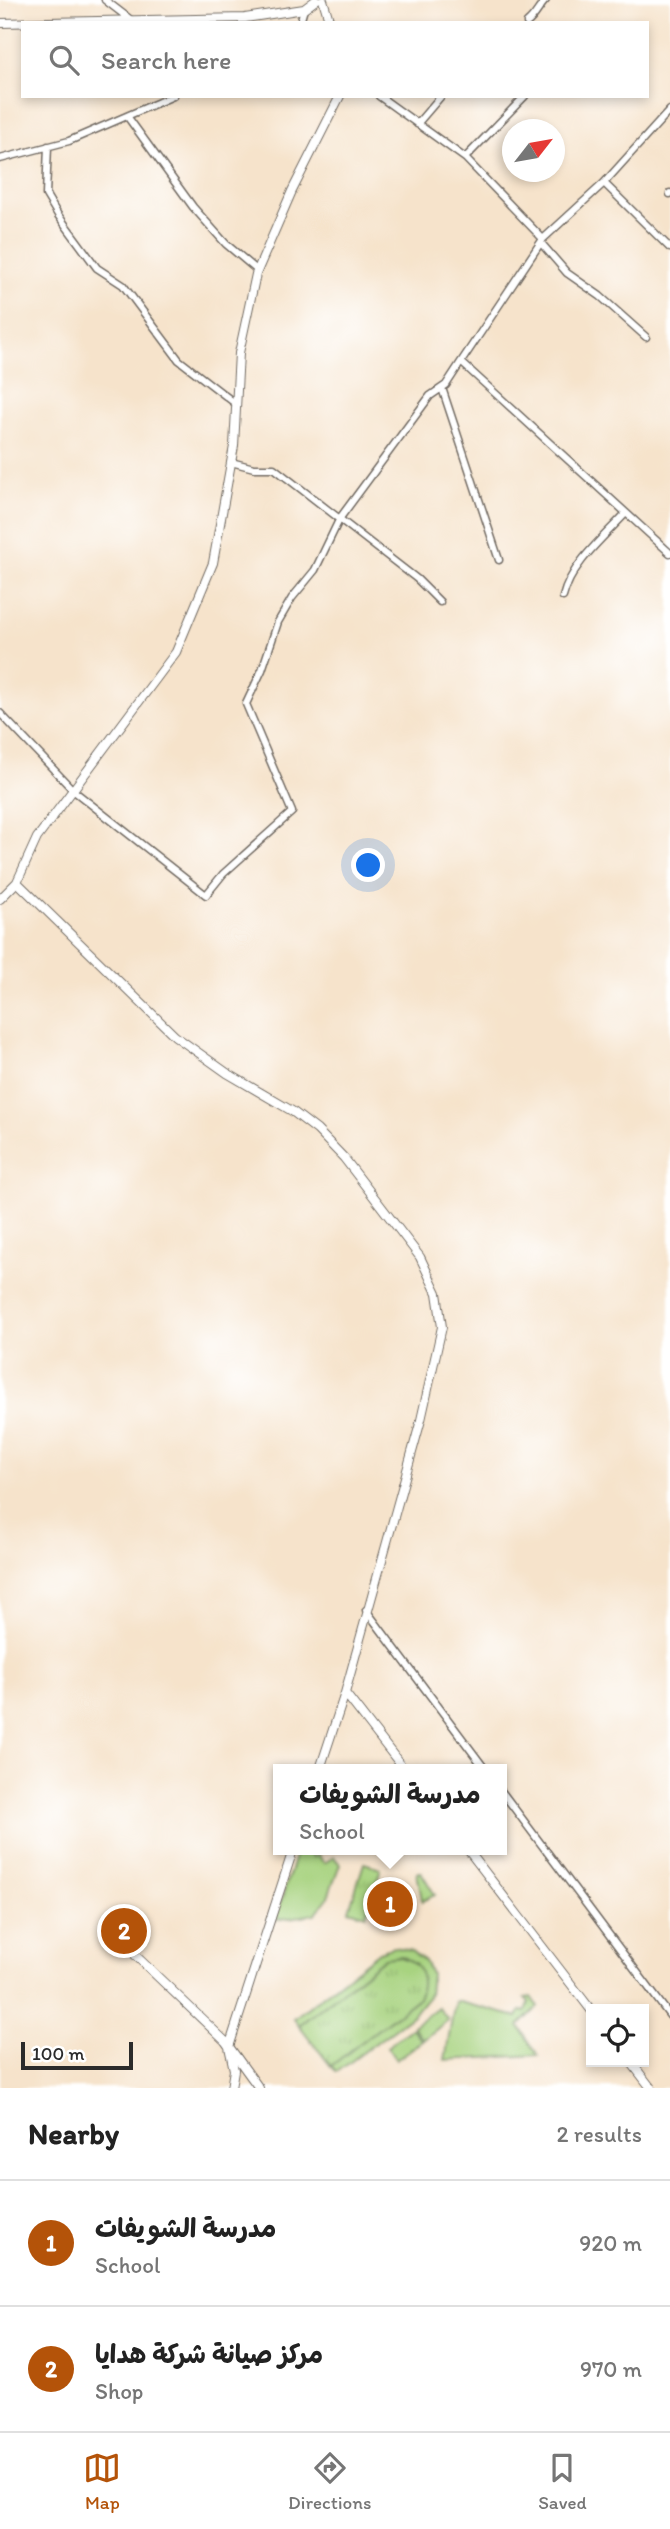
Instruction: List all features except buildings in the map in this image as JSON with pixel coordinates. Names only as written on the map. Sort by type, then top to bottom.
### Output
[{"type":"street","points":[[105,0],[131,20]]},
{"type":"street","points":[[323,0],[329,21]]},
{"type":"street","points":[[530,21],[546,0]]},
{"type":"street","points":[[87,21],[245,18],[310,3]]},
{"type":"street","points":[[301,21],[310,3]]},
{"type":"street","points":[[0,23],[21,23]]},
{"type":"street","points":[[0,159],[69,141],[168,98]]},
{"type":"street","points":[[0,899],[17,882],[37,838],[75,791],[176,652],[213,563],[232,462],[239,353],[258,271],[292,191],[339,98]]},
{"type":"street","points":[[382,98],[465,158],[568,273],[600,296],[646,337]]},
{"type":"street","points":[[417,124],[439,98]]},
{"type":"street","points":[[465,158],[523,98]]},
{"type":"street","points":[[0,713],[75,791],[206,895],[223,874],[292,813],[246,704],[262,670],[278,622],[292,598],[315,570],[340,518],[430,396],[442,388],[461,362],[542,241],[604,183],[669,115]]},
{"type":"street","points":[[127,116],[193,207],[226,244],[258,271]]},
{"type":"street","points":[[48,146],[46,195],[58,215],[97,268],[123,285],[179,360],[236,404]]},
{"type":"street","points":[[604,183],[670,248]]},
{"type":"street","points":[[461,362],[670,553]]},
{"type":"street","points":[[442,388],[499,560]]},
{"type":"street","points":[[232,462],[254,468],[274,468],[417,579],[440,601]]},
{"type":"street","points":[[563,597],[567,583],[584,559],[626,513]]},
{"type":"street","points":[[17,882],[175,1036],[227,1073],[292,1111],[317,1130],[344,1158],[420,1257],[437,1293],[442,1327],[421,1420],[345,1693],[322,1764]]},
{"type":"street","points":[[366,1610],[481,1764]]},
{"type":"street","points":[[345,1693],[400,1764]]},
{"type":"street","points":[[507,1798],[670,2016]]},
{"type":"street","points":[[231,2088],[234,2070],[229,2047],[291,1855]]},
{"type":"street","points":[[472,1855],[586,2004]]},
{"type":"street","points":[[118,1936],[229,2047],[259,2088]]},
{"type":"street","points":[[635,2067],[651,2088]]},
{"type":"green space","points":[[295,1855],[318,1855],[324,1863],[334,1857],[340,1864],[327,1899],[315,1914],[275,1920]]},
{"type":"green space","points":[[364,1863],[381,1868],[366,1915],[349,1910]]},
{"type":"green space","points":[[417,1872],[421,1872],[435,1895],[422,1901]]},
{"type":"green space","points":[[385,1878],[390,1907],[375,1908]]},
{"type":"green space","points":[[394,1947],[411,1951],[425,1961],[431,1974],[429,1995],[413,2015],[337,2072],[331,2066],[417,1999],[422,1981],[415,1963],[402,1956],[385,1958],[299,2025],[294,2018],[379,1952]]},
{"type":"green space","points":[[391,1956],[408,1960],[419,1969],[422,1983],[417,1999],[331,2066],[299,2025]]},
{"type":"green space","points":[[531,1997],[538,2007],[519,2026],[538,2055],[445,2060],[455,2001],[518,2017],[521,2011],[526,2012],[529,2002],[525,1998]]},
{"type":"green space","points":[[438,2007],[448,2020],[423,2040],[413,2026]]},
{"type":"green space","points":[[412,2028],[422,2041],[396,2060],[387,2047]]},
{"type":"place","name":"مدرسة الشويفات","points":[[390,1904]]},
{"type":"place","name":"مركز صيانة شركة هدايا","points":[[124,1931]]}]
